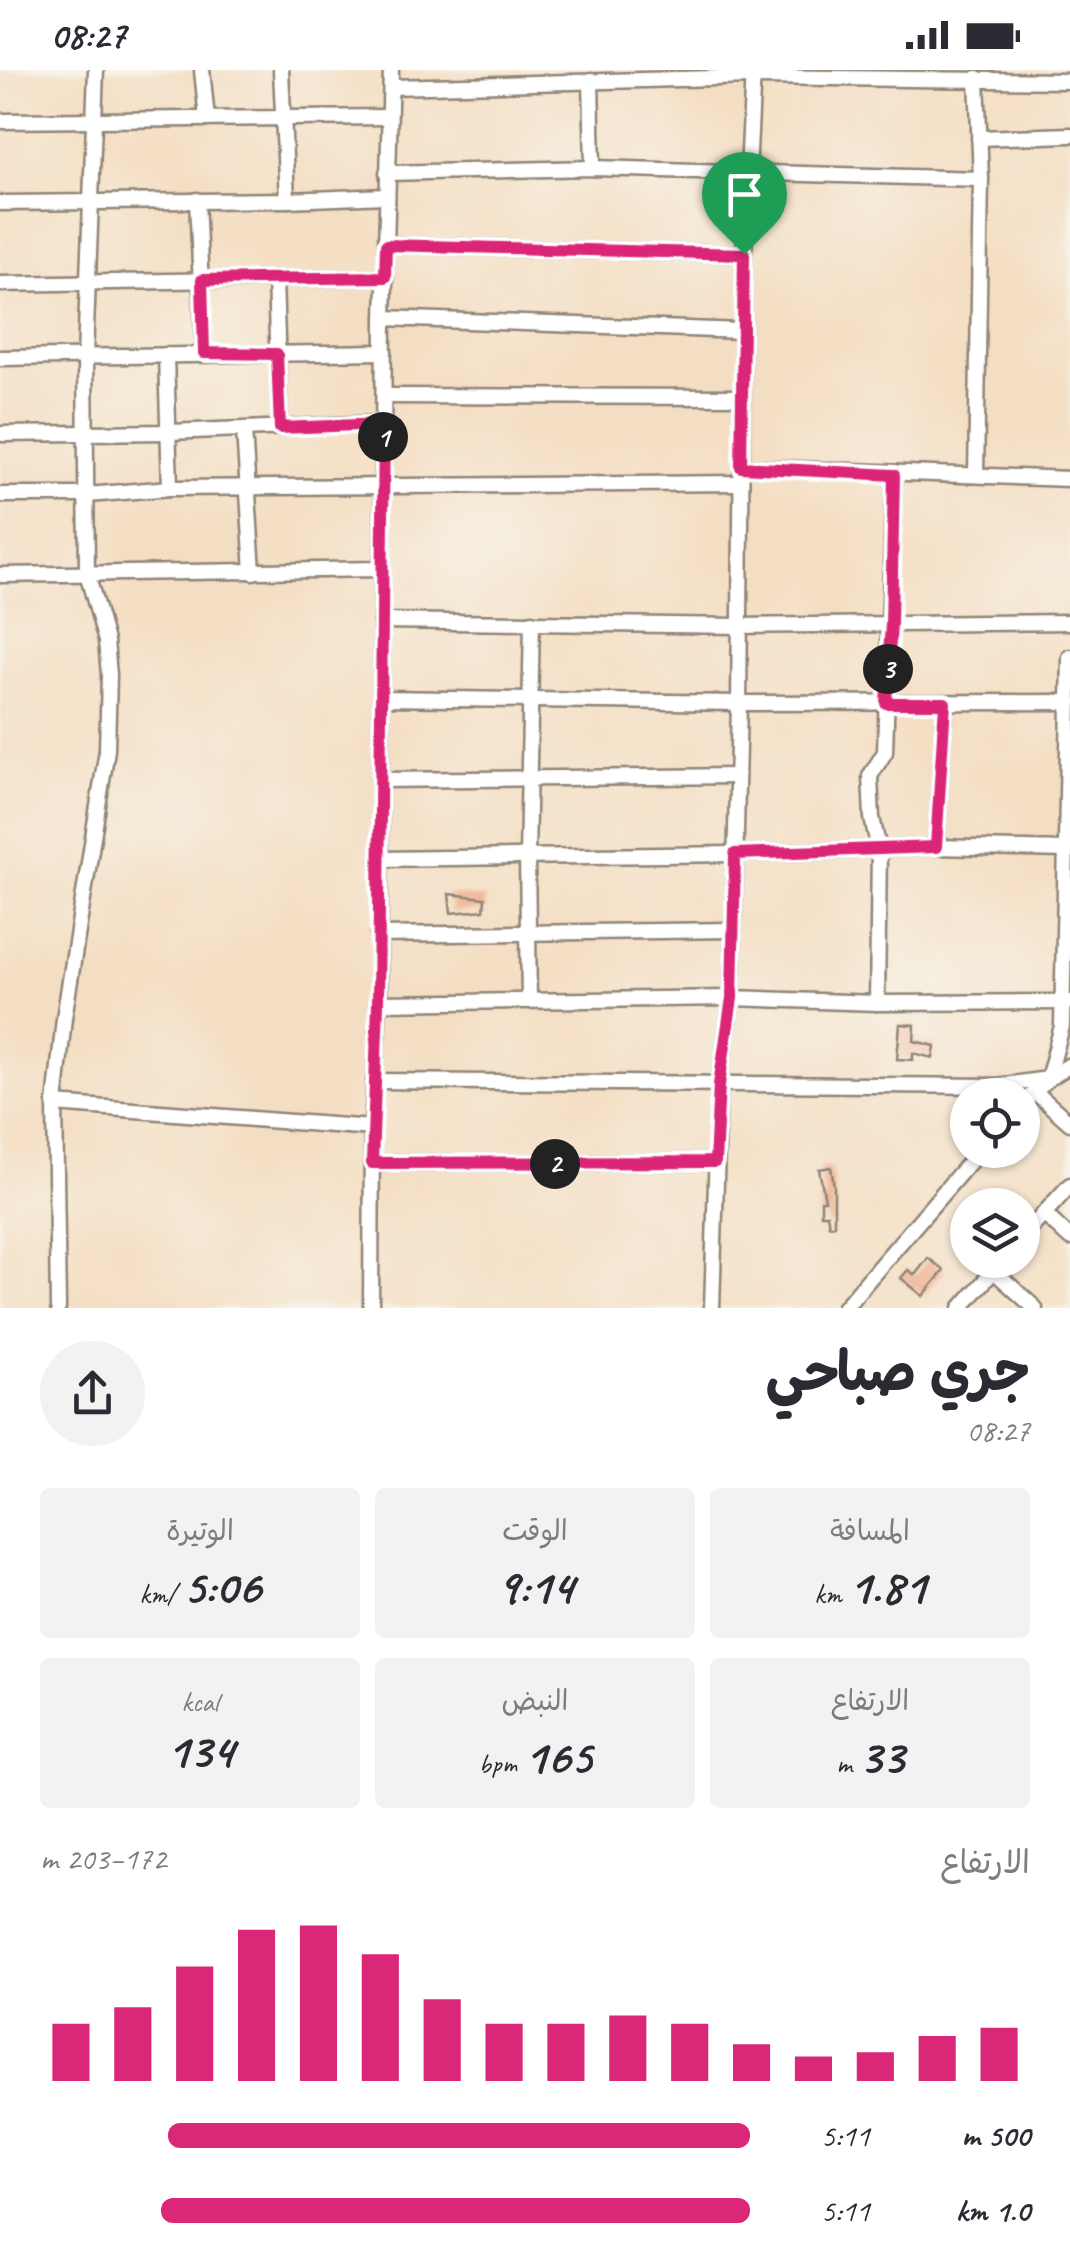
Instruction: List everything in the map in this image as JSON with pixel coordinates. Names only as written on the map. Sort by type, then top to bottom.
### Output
[{"type":"street","points":[[58,1308],[55,1104],[64,1018],[107,750],[109,713],[106,641],[87,573],[85,357],[96,70]]},
{"type":"street","points":[[202,70],[206,119]]},
{"type":"street","points":[[281,70],[287,200]]},
{"type":"street","points":[[371,1308],[386,173],[391,70]]},
{"type":"street","points":[[391,87],[574,76],[591,81],[753,73],[1070,81]]},
{"type":"street","points":[[712,1308],[719,1085],[732,998],[740,704],[742,330],[753,73]]},
{"type":"street","points":[[976,475],[981,179],[977,78]]},
{"type":"street","points":[[591,81],[592,168]]},
{"type":"street","points":[[0,121],[388,116]]},
{"type":"street","points":[[979,138],[1070,135]]},
{"type":"street","points":[[386,173],[592,168],[981,179]]},
{"type":"street","points":[[0,203],[387,196]]},
{"type":"street","points":[[198,200],[204,353]]},
{"type":"street","points":[[386,245],[744,254]]},
{"type":"street","points":[[0,284],[385,277]]},
{"type":"street","points":[[274,279],[280,428]]},
{"type":"street","points":[[384,318],[742,330]]},
{"type":"street","points":[[0,358],[384,352]]},
{"type":"street","points":[[166,356],[170,488]]},
{"type":"street","points":[[384,396],[741,397]]},
{"type":"street","points":[[0,434],[384,424]]},
{"type":"street","points":[[244,430],[253,572]]},
{"type":"street","points":[[0,495],[741,475],[1070,478]]},
{"type":"street","points":[[877,1003],[879,849],[872,818],[870,776],[885,752],[894,475]]},
{"type":"street","points":[[0,576],[380,569]]},
{"type":"street","points":[[381,621],[740,626],[1070,622]]},
{"type":"street","points":[[530,1001],[527,857],[532,622]]},
{"type":"street","points":[[1048,1079],[1066,1002],[1070,657]]},
{"type":"street","points":[[381,698],[740,704],[1069,702]]},
{"type":"street","points":[[936,847],[945,703]]},
{"type":"street","points":[[380,780],[737,776]]},
{"type":"street","points":[[379,859],[936,847],[1066,850]]},
{"type":"street","points":[[378,935],[732,930]]},
{"type":"street","points":[[378,1004],[732,998],[877,1003],[1066,1002]]},
{"type":"street","points":[[1040,1087],[1070,1065]]},
{"type":"street","points":[[374,1081],[997,1086],[1048,1079]]},
{"type":"street","points":[[1040,1096],[1070,1123]]},
{"type":"street","points":[[55,1104],[372,1128]]},
{"type":"street","points":[[372,1163],[715,1162]]},
{"type":"street","points":[[844,1308],[965,1168]]},
{"type":"street","points":[[1040,1218],[1070,1185]]},
{"type":"street","points":[[1044,1214],[1070,1238]]},
{"type":"street","points":[[961,1308],[987,1278]]},
{"type":"street","points":[[1009,1278],[1035,1308]]},
{"type":"building","points":[[449,894],[485,898],[484,910],[451,913]]},
{"type":"building","points":[[900,1024],[915,1025],[914,1041],[935,1046],[933,1058],[913,1053],[913,1060],[897,1059]]},
{"type":"building","points":[[831,1167],[834,1225],[829,1225],[827,1214],[821,1214],[821,1200],[825,1200],[819,1169]]},
{"type":"building","points":[[928,1258],[944,1270],[923,1296],[901,1278],[908,1270],[915,1275]]},
{"type":"route","points":[[386,245],[744,254],[741,467],[894,475],[886,703],[945,703],[936,847],[735,854],[732,998],[719,1085],[715,1162],[372,1163],[378,1004],[384,424],[280,428],[277,354],[204,353],[202,280],[385,277],[386,245]]}]
